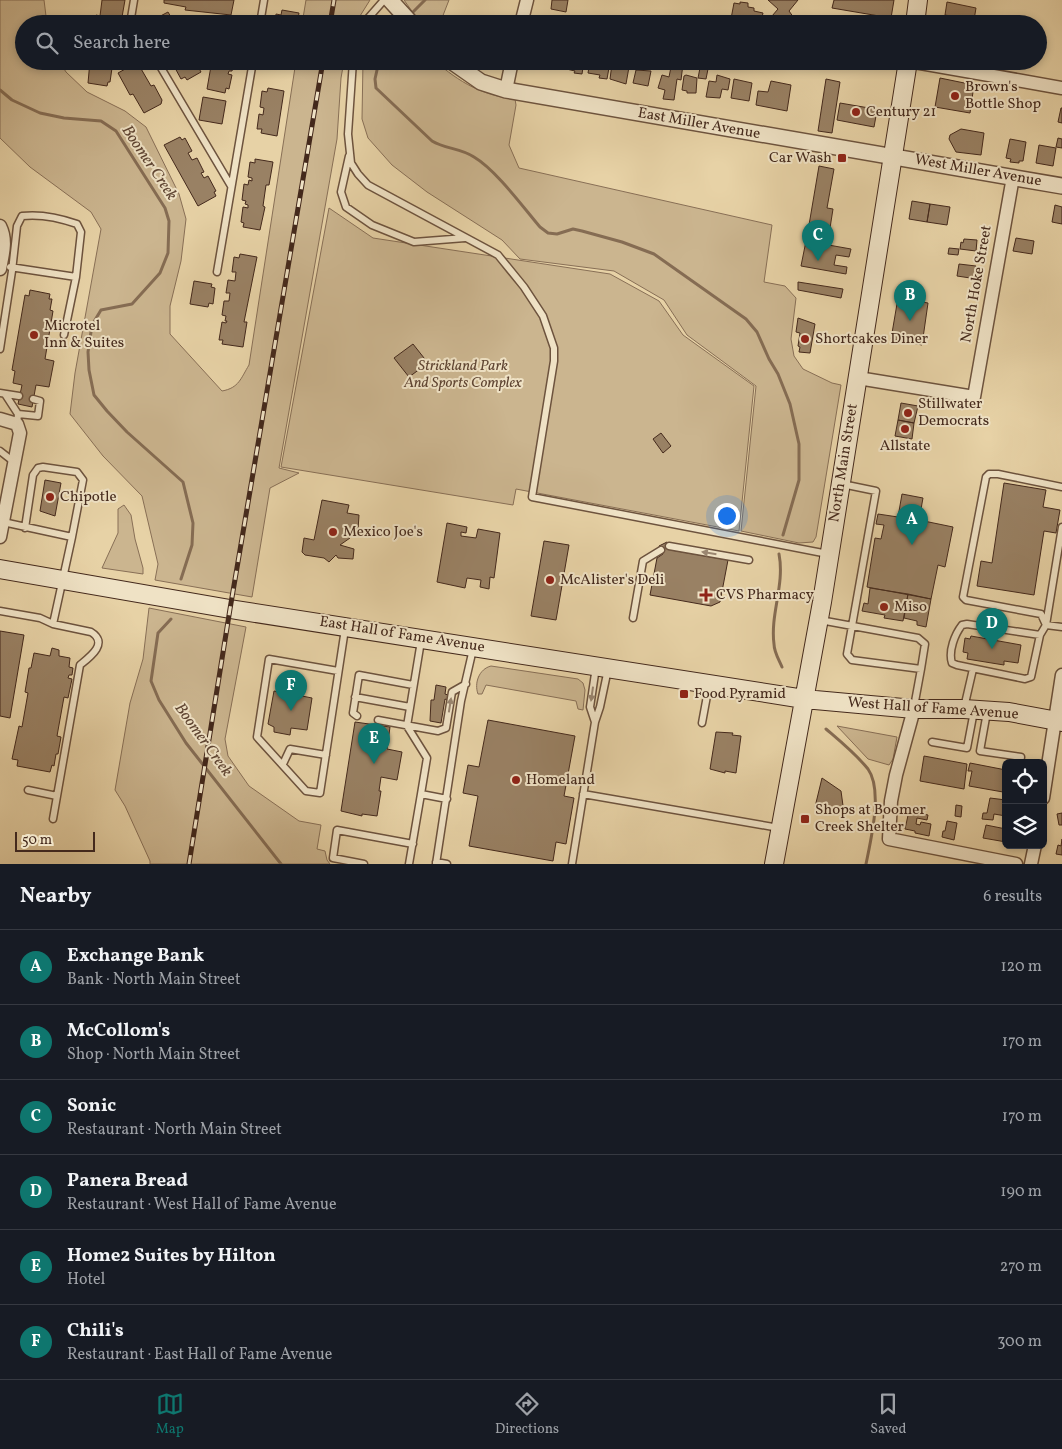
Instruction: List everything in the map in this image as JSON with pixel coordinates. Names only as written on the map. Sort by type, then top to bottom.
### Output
[{"type":"main road","points":[[916,15],[918,0]]},
{"type":"main road","name":"North Main Street","points":[[774,864],[819,620],[908,70]]},
{"type":"main road","name":"East Hall of Fame Avenue","points":[[0,569],[230,608],[804,699]]},
{"type":"main road","name":"West Hall of Fame Avenue","points":[[804,699],[914,709],[975,710],[1020,714],[1058,722]]},
{"type":"street","points":[[389,0],[404,15]]},
{"type":"street","points":[[524,15],[527,0]]},
{"type":"street","name":"East Miller Avenue","points":[[463,70],[481,82],[506,90],[893,157]]},
{"type":"street","points":[[506,90],[510,70]]},
{"type":"street","points":[[960,70],[1062,88]]},
{"type":"street","name":"West Miller Avenue","points":[[893,157],[1062,186]]},
{"type":"street","name":"North Hoke Street","points":[[858,378],[974,397],[1012,177]]},
{"type":"street","points":[[0,226],[3,232],[4,267]]},
{"type":"street","points":[[0,419],[17,419],[20,433],[1,528]]},
{"type":"street","points":[[1047,772],[1058,722],[1062,675]]},
{"type":"street","points":[[914,709],[896,775],[891,801],[889,839],[1016,864]]},
{"type":"street","points":[[1031,864],[1033,849]]},
{"type":"lane","points":[[132,15],[134,0]]},
{"type":"lane","points":[[262,15],[264,0]]},
{"type":"lane","points":[[373,15],[389,0]]},
{"type":"lane","points":[[162,70],[232,186]]},
{"type":"lane","points":[[217,272],[251,70]]},
{"type":"lane","points":[[352,70],[348,134],[351,163],[358,174],[368,185],[498,255],[514,274],[543,316],[554,348],[554,361],[532,496],[829,554]]},
{"type":"lane","points":[[350,153],[341,192],[346,207],[372,225],[414,242],[466,238]]},
{"type":"lane","points":[[0,349],[4,267],[22,216],[30,215],[67,221],[76,224],[81,232],[76,277],[64,335]]},
{"type":"lane","points":[[4,267],[76,277]]},
{"type":"lane","points":[[3,394],[19,396]]},
{"type":"lane","points":[[3,394],[17,419],[38,416],[40,400],[34,398]]},
{"type":"lane","points":[[0,450],[14,462]]},
{"type":"lane","points":[[25,528],[33,475],[38,468],[43,467],[77,472],[83,480],[53,624]]},
{"type":"lane","points":[[1046,625],[1041,614],[966,600],[963,597],[963,591],[986,477],[989,474],[998,474],[1062,487]]},
{"type":"lane","points":[[841,484],[876,491],[847,654],[852,660],[921,669]]},
{"type":"lane","points":[[1040,635],[967,624],[962,625],[954,639],[952,663],[1026,679],[1031,677],[1040,635],[1046,625],[1062,527]]},
{"type":"lane","points":[[1,528],[25,528],[72,537]]},
{"type":"lane","points":[[669,546],[749,560]]},
{"type":"lane","points":[[633,618],[643,560],[661,550]]},
{"type":"lane","points":[[0,610],[40,618],[53,624],[91,632],[98,640],[95,653],[80,665],[53,819]]},
{"type":"lane","points":[[819,620],[918,638],[925,644],[914,709]]},
{"type":"lane","points":[[1046,625],[1062,627]]},
{"type":"lane","points":[[338,671],[270,659],[257,736],[306,791],[320,793],[346,626]]},
{"type":"lane","points":[[409,864],[427,758],[407,726],[421,638]]},
{"type":"lane","points":[[447,864],[436,863],[461,701],[474,646]]},
{"type":"lane","points":[[595,722],[590,707],[602,666]]},
{"type":"lane","points":[[572,864],[595,722],[600,707],[602,666]]},
{"type":"lane","points":[[973,669],[980,751],[1021,757],[1021,759]]},
{"type":"lane","points":[[357,716],[353,713],[359,675],[413,685]]},
{"type":"lane","points":[[702,723],[710,683]]},
{"type":"lane","points":[[378,720],[438,730],[446,728],[452,692],[466,684]]},
{"type":"lane","points":[[355,697],[410,708]]},
{"type":"lane","points":[[932,742],[967,748],[975,710]]},
{"type":"lane","points":[[282,764],[290,749],[326,755]]},
{"type":"lane","points":[[28,790],[57,796]]},
{"type":"lane","points":[[421,794],[446,799]]},
{"type":"lane","points":[[583,794],[781,829]]},
{"type":"lane","points":[[364,864],[333,858],[337,830],[413,844]]},
{"type":"green space","points":[[0,0],[44,0],[46,15],[15,15],[15,70],[65,70],[87,92],[125,111],[146,127],[179,194],[186,219],[181,261],[170,306],[170,334],[222,391],[228,390],[236,385],[249,365],[295,70],[342,70],[337,139],[279,468],[299,473],[270,488],[252,597],[155,580],[158,564],[142,496],[103,456],[70,414],[75,373],[101,229],[91,212],[30,167],[0,138]]},
{"type":"green space","points":[[306,0],[370,0],[361,15],[304,15]]},
{"type":"green space","points":[[404,0],[449,0],[443,15],[415,15]]},
{"type":"green space","points":[[363,70],[447,70],[472,87],[492,95],[515,99],[516,105],[509,145],[519,168],[772,225],[764,282],[785,286],[796,298],[791,339],[794,356],[803,369],[832,383],[841,385],[816,537],[813,542],[799,543],[741,531],[756,386],[687,335],[664,300],[614,271],[520,259],[502,240],[427,192],[392,165],[368,138],[362,119]]},
{"type":"green space","name":"Strickland Park And Sports Complex","points":[[329,208],[373,238],[610,274],[659,301],[683,335],[754,386],[739,531],[516,489],[513,505],[281,467]]},
{"type":"green space","points":[[124,505],[131,515],[143,574],[102,568],[118,533],[118,509]]},
{"type":"green space","points":[[149,608],[246,627],[225,739],[228,756],[249,786],[299,821],[321,825],[317,849],[325,851],[330,864],[150,864],[125,806],[115,790],[130,703],[143,659]]},
{"type":"green space","points":[[491,666],[578,679],[583,683],[585,690],[583,710],[578,709],[576,701],[486,685],[482,694],[478,694],[478,677],[483,670]]},
{"type":"green space","points":[[837,726],[897,737],[893,759],[889,765],[868,759]]},
{"type":"building","points":[[102,0],[125,0],[122,15],[100,15]]},
{"type":"building","points":[[164,0],[234,0],[231,15],[185,10],[186,7],[164,3]]},
{"type":"building","points":[[552,0],[568,0],[566,12],[551,9]]},
{"type":"building","points":[[768,0],[798,0],[789,11],[792,15],[773,15],[778,9]]},
{"type":"building","points":[[834,0],[894,0],[892,15],[873,15],[832,8]]},
{"type":"building","points":[[740,2],[748,3],[748,7],[754,8],[754,11],[763,13],[762,15],[732,15],[734,3],[740,4]]},
{"type":"building","points":[[947,2],[976,8],[975,15],[945,15]]},
{"type":"building","points":[[282,10],[299,13],[299,15],[281,15]]},
{"type":"building","points":[[89,70],[112,70],[110,82],[108,82],[107,86],[88,83]]},
{"type":"building","points":[[123,70],[142,70],[151,86],[154,85],[162,100],[161,104],[144,113],[133,94],[130,95],[118,73]]},
{"type":"building","points":[[176,70],[200,70],[201,72],[187,80],[185,77],[181,79]]},
{"type":"building","points":[[210,70],[232,70],[228,74],[232,75],[229,89],[226,88],[225,93],[207,89]]},
{"type":"building","points":[[571,70],[583,70],[582,74],[574,73],[575,71]]},
{"type":"building","points":[[588,70],[609,70],[607,79],[599,78],[600,75],[588,73]]},
{"type":"building","points":[[611,70],[628,70],[626,84],[610,79]]},
{"type":"building","points":[[636,70],[651,71],[648,86],[633,83]]},
{"type":"building","points":[[670,70],[682,70],[681,80],[677,79],[674,100],[663,99],[665,90],[658,88],[662,75],[669,77]]},
{"type":"building","points":[[700,70],[708,70],[706,79],[698,78]]},
{"type":"building","points":[[717,75],[730,79],[728,90],[722,89],[720,98],[706,97],[709,81],[716,82]]},
{"type":"building","points":[[684,76],[697,78],[696,93],[687,93],[687,91],[682,90]]},
{"type":"building","name":"Brown's Bottle Shop","points":[[940,78],[974,85],[970,113],[935,107]]},
{"type":"building","points":[[734,79],[752,83],[749,101],[731,98]]},
{"type":"building","points":[[826,79],[840,82],[832,133],[818,131]]},
{"type":"building","points":[[771,81],[791,85],[787,111],[756,105],[758,91],[768,92]]},
{"type":"building","points":[[268,88],[284,91],[277,136],[261,133],[262,129],[257,129],[259,114],[263,115],[264,108],[260,107],[262,91],[267,92]]},
{"type":"building","points":[[203,97],[226,101],[222,124],[199,120]]},
{"type":"building","name":"Century 21","points":[[840,103],[875,109],[873,116],[876,116],[874,127],[837,120]]},
{"type":"building","points":[[1062,108],[1062,123],[1058,122]]},
{"type":"building","points":[[961,129],[984,133],[981,155],[956,152],[949,139],[950,135]]},
{"type":"building","points":[[180,137],[182,140],[185,138],[192,151],[188,153],[192,160],[197,158],[204,172],[201,173],[204,178],[208,176],[216,191],[214,192],[216,196],[198,206],[164,145]]},
{"type":"building","points":[[1058,138],[1062,139],[1062,148],[1056,147]]},
{"type":"building","points":[[1010,139],[1026,142],[1023,161],[1019,161],[1019,163],[1010,162],[1011,159],[1006,158]]},
{"type":"building","points":[[1039,145],[1056,148],[1053,166],[1036,163]]},
{"type":"building","points":[[255,159],[273,162],[269,185],[266,185],[263,206],[265,207],[260,230],[243,227],[244,223],[241,222],[243,207],[248,208],[248,205],[245,204],[246,201],[242,200],[244,184],[248,185],[249,180],[252,181],[252,178],[248,177],[250,162],[255,163]]},
{"type":"building","points":[[819,166],[834,169],[827,208],[833,209],[830,228],[809,225]]},
{"type":"building","points":[[912,201],[930,204],[927,222],[909,219]]},
{"type":"building","points":[[930,204],[950,207],[947,225],[927,222]]},
{"type":"building","points":[[1055,205],[1062,207],[1062,224],[1052,222]]},
{"type":"building","points":[[1016,238],[1034,241],[1032,254],[1013,251]]},
{"type":"building","points":[[964,239],[977,240],[976,251],[960,249],[961,242],[963,243]]},
{"type":"building","points":[[806,241],[851,249],[849,257],[836,255],[834,265],[847,267],[846,274],[801,266]]},
{"type":"building","points":[[949,248],[959,249],[958,255],[948,254]]},
{"type":"building","points":[[240,254],[257,257],[244,322],[247,322],[243,347],[222,344],[223,340],[219,340],[222,322],[226,323],[227,321],[225,321],[226,316],[222,315],[224,301],[229,301],[230,293],[226,293],[228,280],[235,281],[236,272],[232,272],[234,257],[239,258]]},
{"type":"building","points":[[959,264],[976,266],[979,269],[977,279],[957,276]]},
{"type":"building","points":[[194,281],[212,284],[211,287],[215,288],[213,304],[209,303],[208,307],[190,304]]},
{"type":"building","points":[[798,282],[843,289],[841,298],[798,290]]},
{"type":"building","name":"Microtel Inn & Suites","points":[[30,290],[50,294],[49,299],[52,299],[50,310],[53,311],[45,359],[54,361],[49,387],[36,385],[32,407],[18,404],[22,385],[13,383],[15,371],[12,370],[25,295],[29,296]]},
{"type":"building","points":[[898,298],[928,303],[922,345],[891,339]]},
{"type":"building","name":"Shortcakes Diner","points":[[798,318],[815,324],[810,353],[799,352],[800,333],[796,332]]},
{"type":"building","points":[[413,344],[428,363],[409,377],[394,358]]},
{"type":"building","name":"Stillwater Democrats","points":[[901,403],[918,406],[914,423],[898,420]]},
{"type":"building","name":"Allstate","points":[[898,420],[914,423],[912,439],[895,436]]},
{"type":"building","points":[[661,433],[671,446],[663,453],[653,439]]},
{"type":"building","name":"Chipotle","points":[[45,480],[61,483],[55,516],[40,511]]},
{"type":"building","points":[[1004,483],[1046,490],[1043,507],[1060,510],[1056,533],[1044,531],[1034,595],[977,586],[981,561],[992,563]]},
{"type":"building","points":[[902,494],[923,498],[919,520],[953,527],[945,567],[938,565],[931,599],[867,587],[875,538],[881,539],[884,525],[876,524],[878,514],[898,517]]},
{"type":"building","name":"Mexico Joe's","points":[[322,500],[349,505],[347,513],[359,515],[358,530],[352,529],[350,538],[340,545],[354,549],[353,559],[338,558],[336,555],[329,562],[324,558],[305,555],[302,552],[304,538],[314,540]]},
{"type":"building","points":[[447,523],[467,527],[466,533],[461,532],[461,536],[476,538],[478,529],[500,533],[494,578],[490,577],[489,589],[480,587],[481,580],[467,578],[465,588],[437,582]]},
{"type":"building","name":"McAlister's Deli","points":[[544,541],[569,545],[556,620],[531,616]]},
{"type":"building","name":"CVS Pharmacy","points":[[667,542],[671,550],[728,560],[720,602],[711,606],[650,595],[657,558],[663,554],[659,546]]},
{"type":"building","name":"Miso","points":[[870,588],[908,594],[903,621],[884,618],[885,615],[862,611],[864,603],[868,604]]},
{"type":"building","points":[[908,594],[931,599],[926,627],[917,625],[917,621],[904,618]]},
{"type":"building","points":[[0,631],[24,635],[10,718],[0,716]]},
{"type":"building","points":[[971,636],[1021,645],[1018,663],[1004,661],[1004,665],[967,659],[968,653],[963,652],[965,638],[970,639]]},
{"type":"building","points":[[52,648],[59,650],[59,656],[70,658],[69,667],[73,668],[72,675],[69,675],[68,678],[72,679],[68,698],[64,697],[57,736],[61,737],[58,754],[56,754],[54,766],[52,765],[50,772],[17,766],[18,760],[12,759],[19,726],[22,727],[28,693],[25,692],[34,653],[50,656]]},
{"type":"building","points":[[436,685],[446,687],[445,694],[448,695],[447,700],[445,699],[441,723],[430,721],[431,700],[434,700]]},
{"type":"building","points":[[274,691],[293,695],[293,693],[303,694],[302,696],[312,698],[307,730],[291,728],[290,735],[274,732],[274,727],[268,724]]},
{"type":"building","name":"Homeland","points":[[488,720],[575,736],[564,796],[574,798],[566,844],[556,842],[553,861],[469,846],[478,796],[463,793],[468,765],[479,767]]},
{"type":"building","points":[[355,722],[390,727],[387,749],[402,752],[397,780],[381,777],[377,816],[362,814],[362,816],[341,811]]},
{"type":"building","points":[[716,732],[733,733],[732,735],[741,736],[736,773],[725,771],[725,773],[710,769]]},
{"type":"building","points":[[924,756],[967,764],[964,789],[920,781]]},
{"type":"building","points":[[970,763],[1002,769],[1002,792],[969,786],[972,771],[968,771]]},
{"type":"building","points":[[822,778],[841,791],[844,813],[815,807]]},
{"type":"building","points":[[990,798],[1002,800],[1002,815],[994,814],[993,820],[982,819],[983,813],[987,813]]},
{"type":"building","points":[[956,805],[962,806],[961,817],[955,816]]},
{"type":"building","points":[[909,811],[928,815],[927,820],[917,818],[916,824],[920,825],[921,822],[931,824],[929,836],[905,829]]},
{"type":"building","points":[[1062,813],[1062,825],[1059,825],[1057,814]]},
{"type":"building","points":[[947,821],[957,823],[954,840],[942,837]]},
{"type":"building","points":[[986,825],[1002,828],[1002,841],[983,838]]},
{"type":"building","points":[[1062,839],[1062,855],[1056,854],[1058,845],[1061,846]]},
{"type":"waterway","points":[[410,15],[425,0]]},
{"type":"waterway","points":[[377,70],[376,88],[432,141],[469,154],[482,163],[509,189],[540,227],[548,233],[557,234],[573,229],[622,242],[654,254],[746,319],[757,332],[778,374],[790,404],[799,444],[799,480],[783,535]]},
{"type":"waterway","name":"Boomer Creek","points":[[0,90],[12,100],[40,113],[64,118],[101,121],[116,131],[165,208],[169,221],[168,253],[160,273],[132,304],[101,310],[92,325],[88,352],[94,395],[127,432],[183,482],[193,523],[192,545],[181,579]]},
{"type":"waterway","points":[[779,554],[780,577],[773,633],[775,650],[782,667]]},
{"type":"waterway","name":"Boomer Creek","points":[[171,619],[158,633],[151,681],[159,700],[186,743],[281,864]]},
{"type":"waterway","points":[[826,729],[858,758],[868,769],[872,778],[875,789],[875,802],[871,842],[866,864]]},
{"type":"railway","points":[[332,15],[334,0]]},
{"type":"railway","points":[[189,864],[230,609],[321,70]]},
{"type":"place","name":"Brown's Bottle Shop","points":[[955,96]]},
{"type":"place","name":"Century 21","points":[[856,112]]},
{"type":"place","name":"Car Wash","points":[[842,158]]},
{"type":"place","name":"Sonic","points":[[818,261]]},
{"type":"place","name":"McCollom's","points":[[910,321]]},
{"type":"place","name":"Microtel Inn & Suites","points":[[34,335]]},
{"type":"place","name":"Shortcakes Diner","points":[[805,339]]},
{"type":"place","name":"Stillwater Democrats","points":[[908,413]]},
{"type":"place","name":"Allstate","points":[[905,429]]},
{"type":"place","name":"Chipotle","points":[[50,497]]},
{"type":"place","name":"Mexico Joe's","points":[[333,532]]},
{"type":"place","name":"Exchange Bank","points":[[912,545]]},
{"type":"place","name":"McAlister's Deli","points":[[550,580]]},
{"type":"place","name":"CVS Pharmacy","points":[[706,595]]},
{"type":"place","name":"Miso","points":[[884,607]]},
{"type":"place","name":"Panera Bread","points":[[992,649]]},
{"type":"place","name":"Food Pyramid","points":[[684,694]]},
{"type":"place","name":"Chili's","points":[[291,711]]},
{"type":"place","name":"Home2 Suites by Hilton","points":[[374,764]]},
{"type":"place","name":"Homeland","points":[[516,780]]},
{"type":"place","name":"Shops at Boomer Creek Shelter","points":[[805,819]]}]
